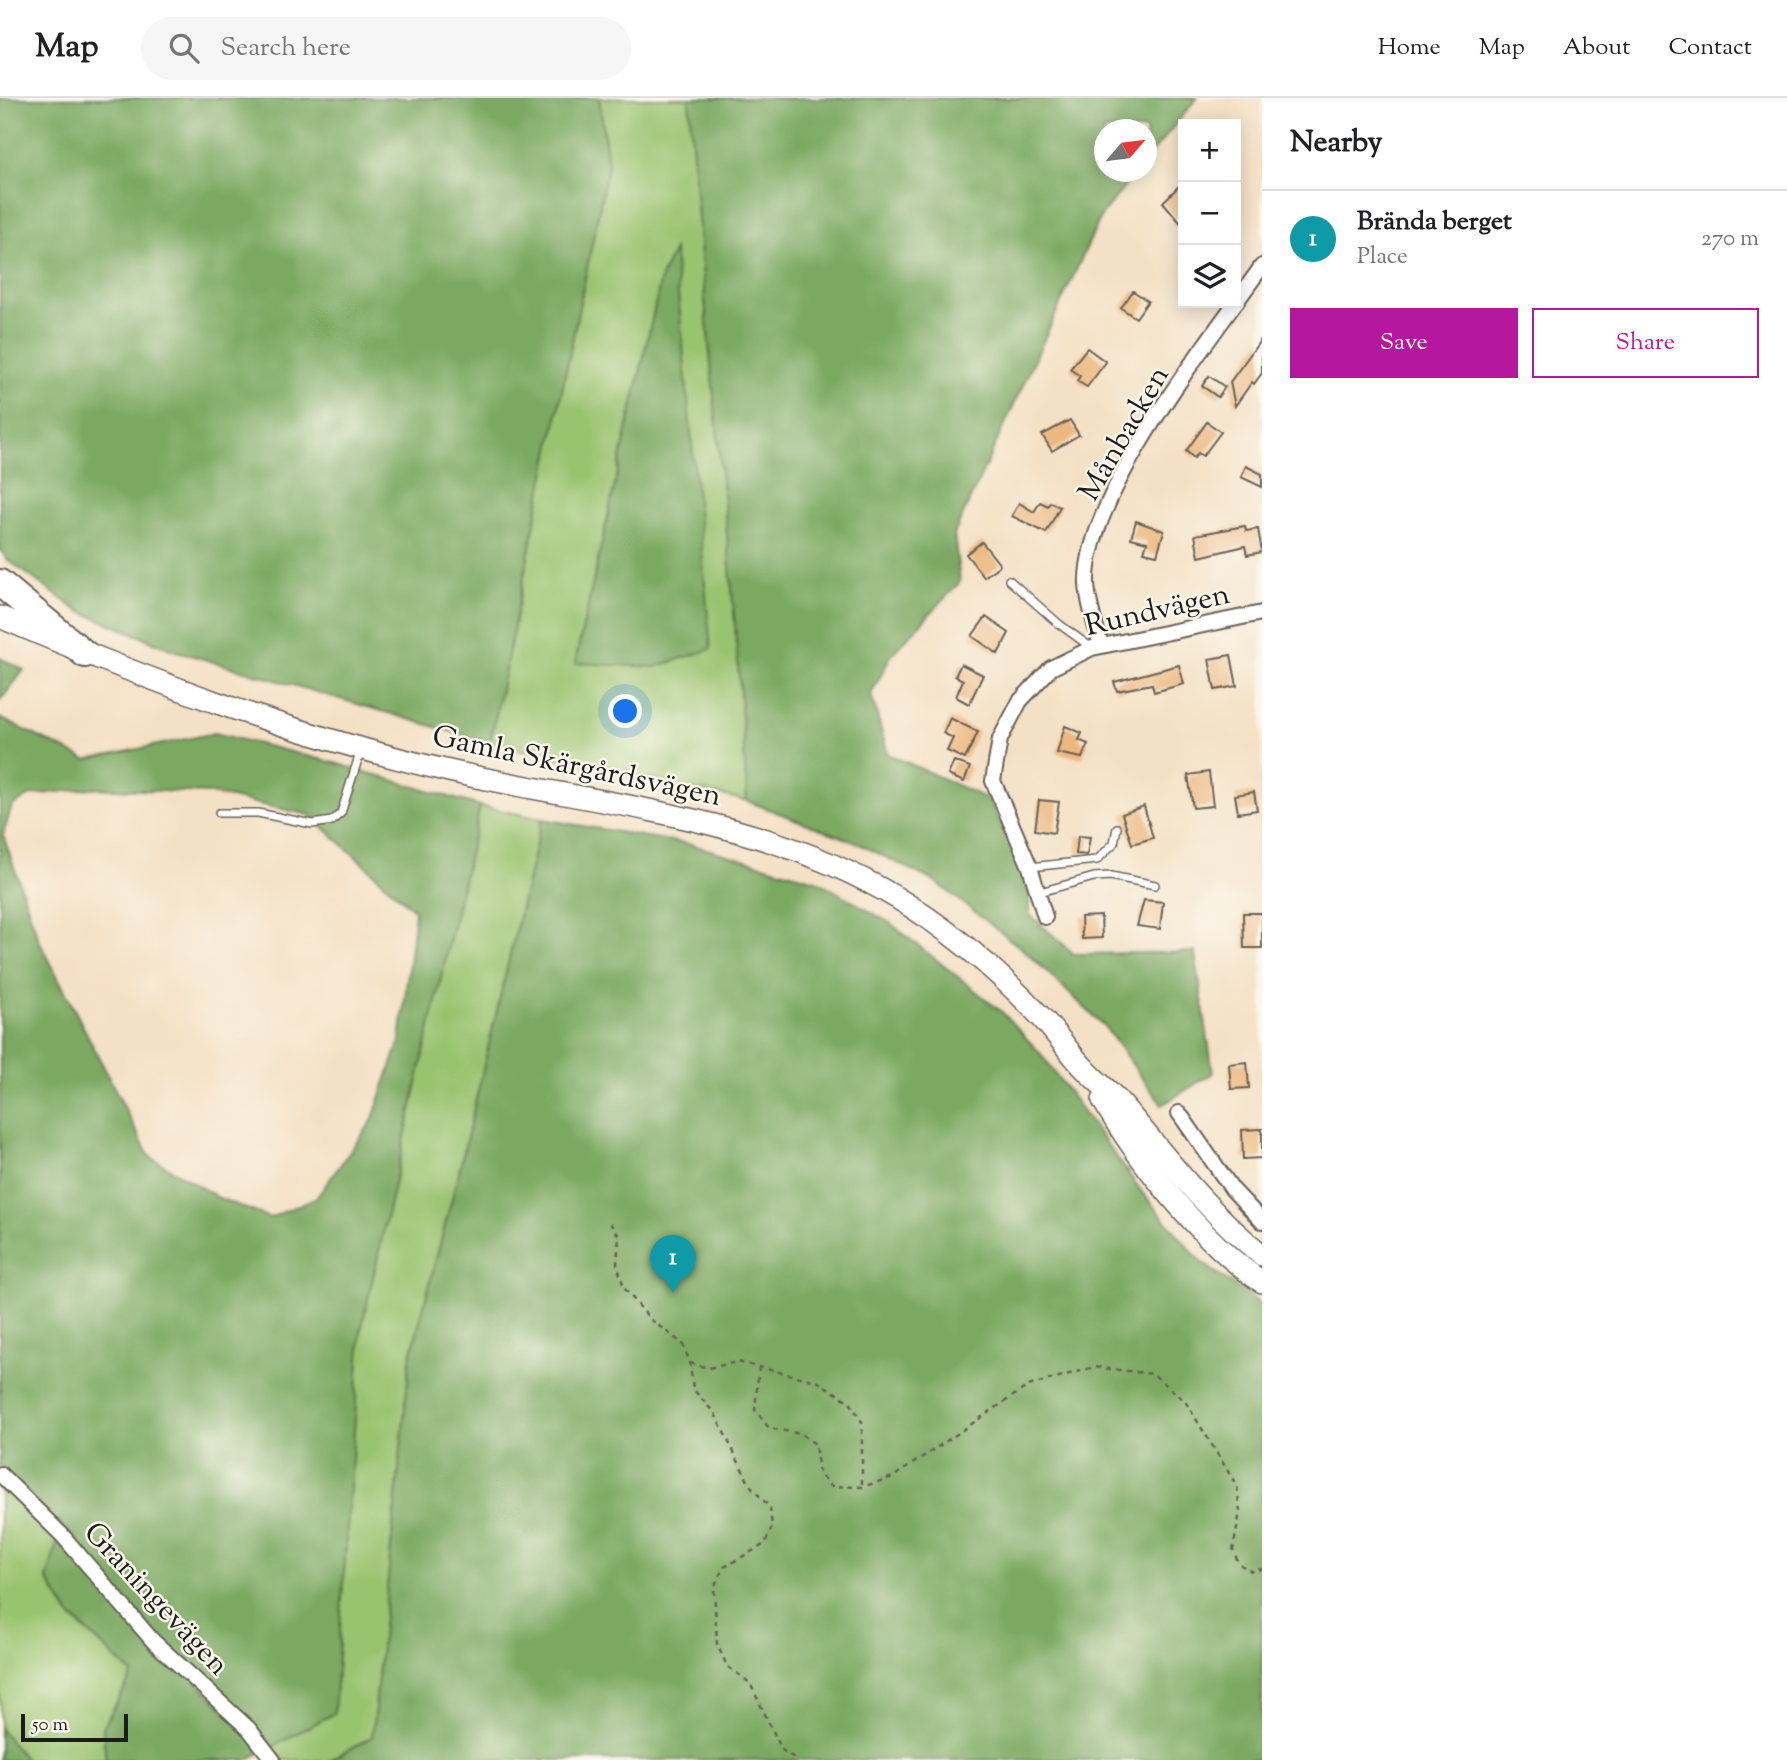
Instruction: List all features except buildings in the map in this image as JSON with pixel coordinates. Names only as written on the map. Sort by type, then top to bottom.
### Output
[{"type":"highway","points":[[0,583],[85,654]]},
{"type":"main road","name":"Gamla Skärgårdsvägen","points":[[0,617],[85,654],[257,719],[450,771],[698,819],[814,855],[898,898],[970,950],[1006,981],[1047,1023],[1084,1068],[1119,1101],[1213,1212],[1262,1255]]},
{"type":"main road","name":"Gamla Skärgårdsvägen","points":[[1084,1068],[1108,1109],[1196,1225],[1220,1250],[1262,1282]]},
{"type":"street","name":"Månbacken","points":[[1097,647],[1087,582],[1089,560],[1113,494],[1152,424],[1262,266]]},
{"type":"street","name":"Rundvägen","points":[[1045,917],[1040,892],[993,781],[1000,739],[1020,701],[1039,678],[1061,661],[1097,647],[1262,613]]},
{"type":"street","points":[[1179,1113],[1232,1189],[1262,1221]]},
{"type":"street","name":"Graningevägen","points":[[0,1474],[62,1535],[153,1641],[249,1729],[273,1760]]},
{"type":"lane","points":[[1009,580],[1059,624],[1097,647]]},
{"type":"lane","points":[[219,813],[258,813],[312,824],[332,821],[341,813],[362,748]]},
{"type":"lane","points":[[1030,867],[1097,860],[1114,844],[1117,828]]},
{"type":"lane","points":[[1040,892],[1102,877],[1155,885]]},
{"type":"path","points":[[610,1223],[619,1236],[617,1264],[624,1288],[650,1319],[683,1344],[690,1363],[693,1389],[715,1414],[750,1485],[769,1508],[772,1527],[765,1544],[724,1567],[714,1587],[717,1644],[727,1666],[750,1683],[782,1750],[797,1760]]},
{"type":"path","points":[[690,1363],[708,1368],[738,1362],[817,1381],[850,1402],[862,1422],[862,1488]]},
{"type":"path","points":[[759,1367],[755,1410],[769,1428],[801,1434],[815,1444],[819,1474],[831,1486],[862,1488],[893,1476],[1028,1386],[1094,1367],[1153,1374],[1185,1401],[1237,1486],[1240,1511],[1233,1550],[1239,1564],[1251,1571],[1262,1569]]},
{"type":"green space","points":[[0,98],[599,98],[608,165],[490,743],[173,650],[77,610],[8,560],[0,550]]},
{"type":"green space","points":[[599,98],[689,98],[735,625],[747,801],[490,743],[608,165]],"holes":[[[674,251],[575,663],[662,275]]]},
{"type":"green space","points":[[689,98],[1197,98],[1157,147],[1157,119],[1094,119],[1094,182],[1129,182],[1102,214],[954,534],[960,582],[892,654],[871,694],[888,754],[988,799],[1025,868],[1029,889],[1029,914],[1074,954],[1195,952],[1213,1073],[1162,1105],[1104,1026],[1026,952],[936,882],[855,842],[747,801],[735,625]]},
{"type":"green space","points":[[674,250],[711,649],[655,667],[575,663],[662,275]]},
{"type":"green space","points":[[0,658],[24,670],[0,701]]},
{"type":"green space","points":[[0,718],[86,760],[215,733],[335,763],[480,806],[361,1330],[334,1713],[272,1747],[253,1724],[156,1636],[67,1531],[0,1466]],"holes":[[[93,788],[207,793],[310,815],[415,911],[400,1041],[372,1121],[317,1197],[270,1218],[219,1198],[149,1156],[39,940],[3,835],[12,806],[31,795]]]},
{"type":"green space","points":[[480,806],[542,819],[459,1172],[410,1359],[372,1737],[330,1760],[281,1760],[272,1747],[334,1713],[361,1330]]},
{"type":"green space","points":[[542,819],[689,844],[816,880],[890,923],[1002,1012],[1040,1053],[1145,1196],[1201,1262],[1262,1305],[1262,1760],[330,1760],[372,1737],[410,1359],[459,1172]]},
{"type":"green space","points":[[0,1482],[58,1540],[47,1579],[69,1615],[133,1674],[103,1727],[106,1760],[26,1760],[0,1729]]},
{"type":"green space","points":[[58,1540],[247,1733],[262,1752],[247,1760],[106,1760],[103,1727],[133,1674],[70,1615],[47,1579]]},
{"type":"green space","points":[[0,1729],[26,1760],[0,1760]]},
{"type":"place","name":"Brända berget","points":[[673,1293]]}]
